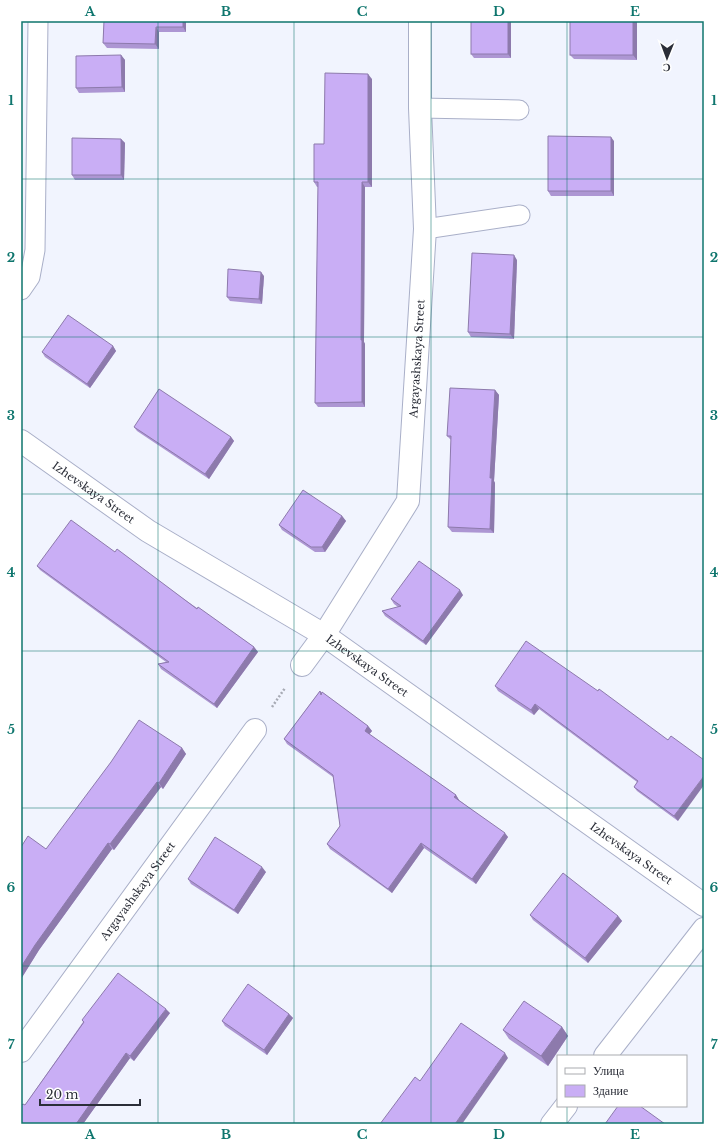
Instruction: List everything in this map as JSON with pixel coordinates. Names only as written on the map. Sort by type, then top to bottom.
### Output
[{"type":"street","name":"Argayashskaya Street","points":[[302,665],[324,635],[408,501],[425,229],[420,108],[420,21]]},
{"type":"street","name":"Izhevskaya Street","points":[[21,441],[148,531],[324,635],[704,905]]},
{"type":"street","name":"Argayashskaya Street","points":[[21,1051],[255,730]]},
{"type":"street","points":[[606,1055],[704,929]]},
{"type":"street","points":[[552,1124],[565,1107]]},
{"type":"lane","points":[[21,290],[30,277],[35,250],[38,21]]},
{"type":"lane","points":[[420,108],[519,110]]},
{"type":"lane","points":[[425,229],[520,215]]},
{"type":"path","points":[[255,730],[302,665]]},
{"type":"building","points":[[104,21],[183,21],[183,27],[156,27],[155,44],[103,43]]},
{"type":"building","points":[[471,21],[508,21],[508,54],[471,54]]},
{"type":"building","points":[[570,21],[633,21],[633,55],[570,55]]},
{"type":"building","points":[[121,55],[122,87],[76,88],[76,56]]},
{"type":"building","points":[[325,73],[368,74],[368,182],[362,182],[362,402],[315,403],[318,182],[314,182],[314,144],[324,144]]},
{"type":"building","points":[[548,136],[611,137],[611,191],[548,191]]},
{"type":"building","points":[[72,138],[121,139],[121,175],[72,175]]},
{"type":"building","points":[[472,253],[514,255],[510,334],[468,332]]},
{"type":"building","points":[[228,269],[261,272],[259,299],[227,297]]},
{"type":"building","points":[[68,315],[113,346],[87,384],[42,352]]},
{"type":"building","points":[[450,388],[495,390],[490,478],[492,478],[490,529],[448,527],[451,436],[447,436]]},
{"type":"building","points":[[159,389],[231,437],[205,474],[134,427]]},
{"type":"building","points":[[303,490],[342,516],[322,547],[311,547],[279,525]]},
{"type":"building","points":[[71,520],[115,552],[117,549],[197,609],[198,607],[254,647],[214,704],[158,664],[169,662],[37,566]]},
{"type":"building","points":[[419,561],[460,590],[423,641],[382,611],[401,606],[391,599]]},
{"type":"building","points":[[526,641],[598,691],[599,689],[668,740],[671,736],[704,760],[704,776],[674,816],[634,787],[638,781],[535,704],[531,710],[495,686]]},
{"type":"building","points":[[320,691],[321,695],[322,692],[368,726],[365,731],[456,795],[454,797],[505,833],[472,879],[421,843],[388,889],[327,844],[340,826],[333,775],[284,739]]},
{"type":"building","points":[[139,720],[182,748],[159,783],[157,782],[110,844],[108,843],[21,967],[21,847],[28,836],[46,849],[111,762]]},
{"type":"building","points":[[215,837],[262,867],[234,910],[188,879]]},
{"type":"building","points":[[563,873],[618,916],[585,958],[530,915]]},
{"type":"building","points":[[118,973],[166,1009],[130,1056],[126,1053],[76,1124],[21,1124],[21,1106],[23,1104],[25,1105],[84,1022],[82,1020]]},
{"type":"building","points":[[248,984],[289,1014],[264,1050],[222,1021]]},
{"type":"building","points":[[524,1001],[562,1027],[541,1056],[503,1030]]},
{"type":"building","points":[[461,1023],[505,1053],[455,1124],[380,1124],[415,1077],[420,1081]]},
{"type":"building","points":[[617,1107],[641,1107],[665,1124],[605,1124]]}]
